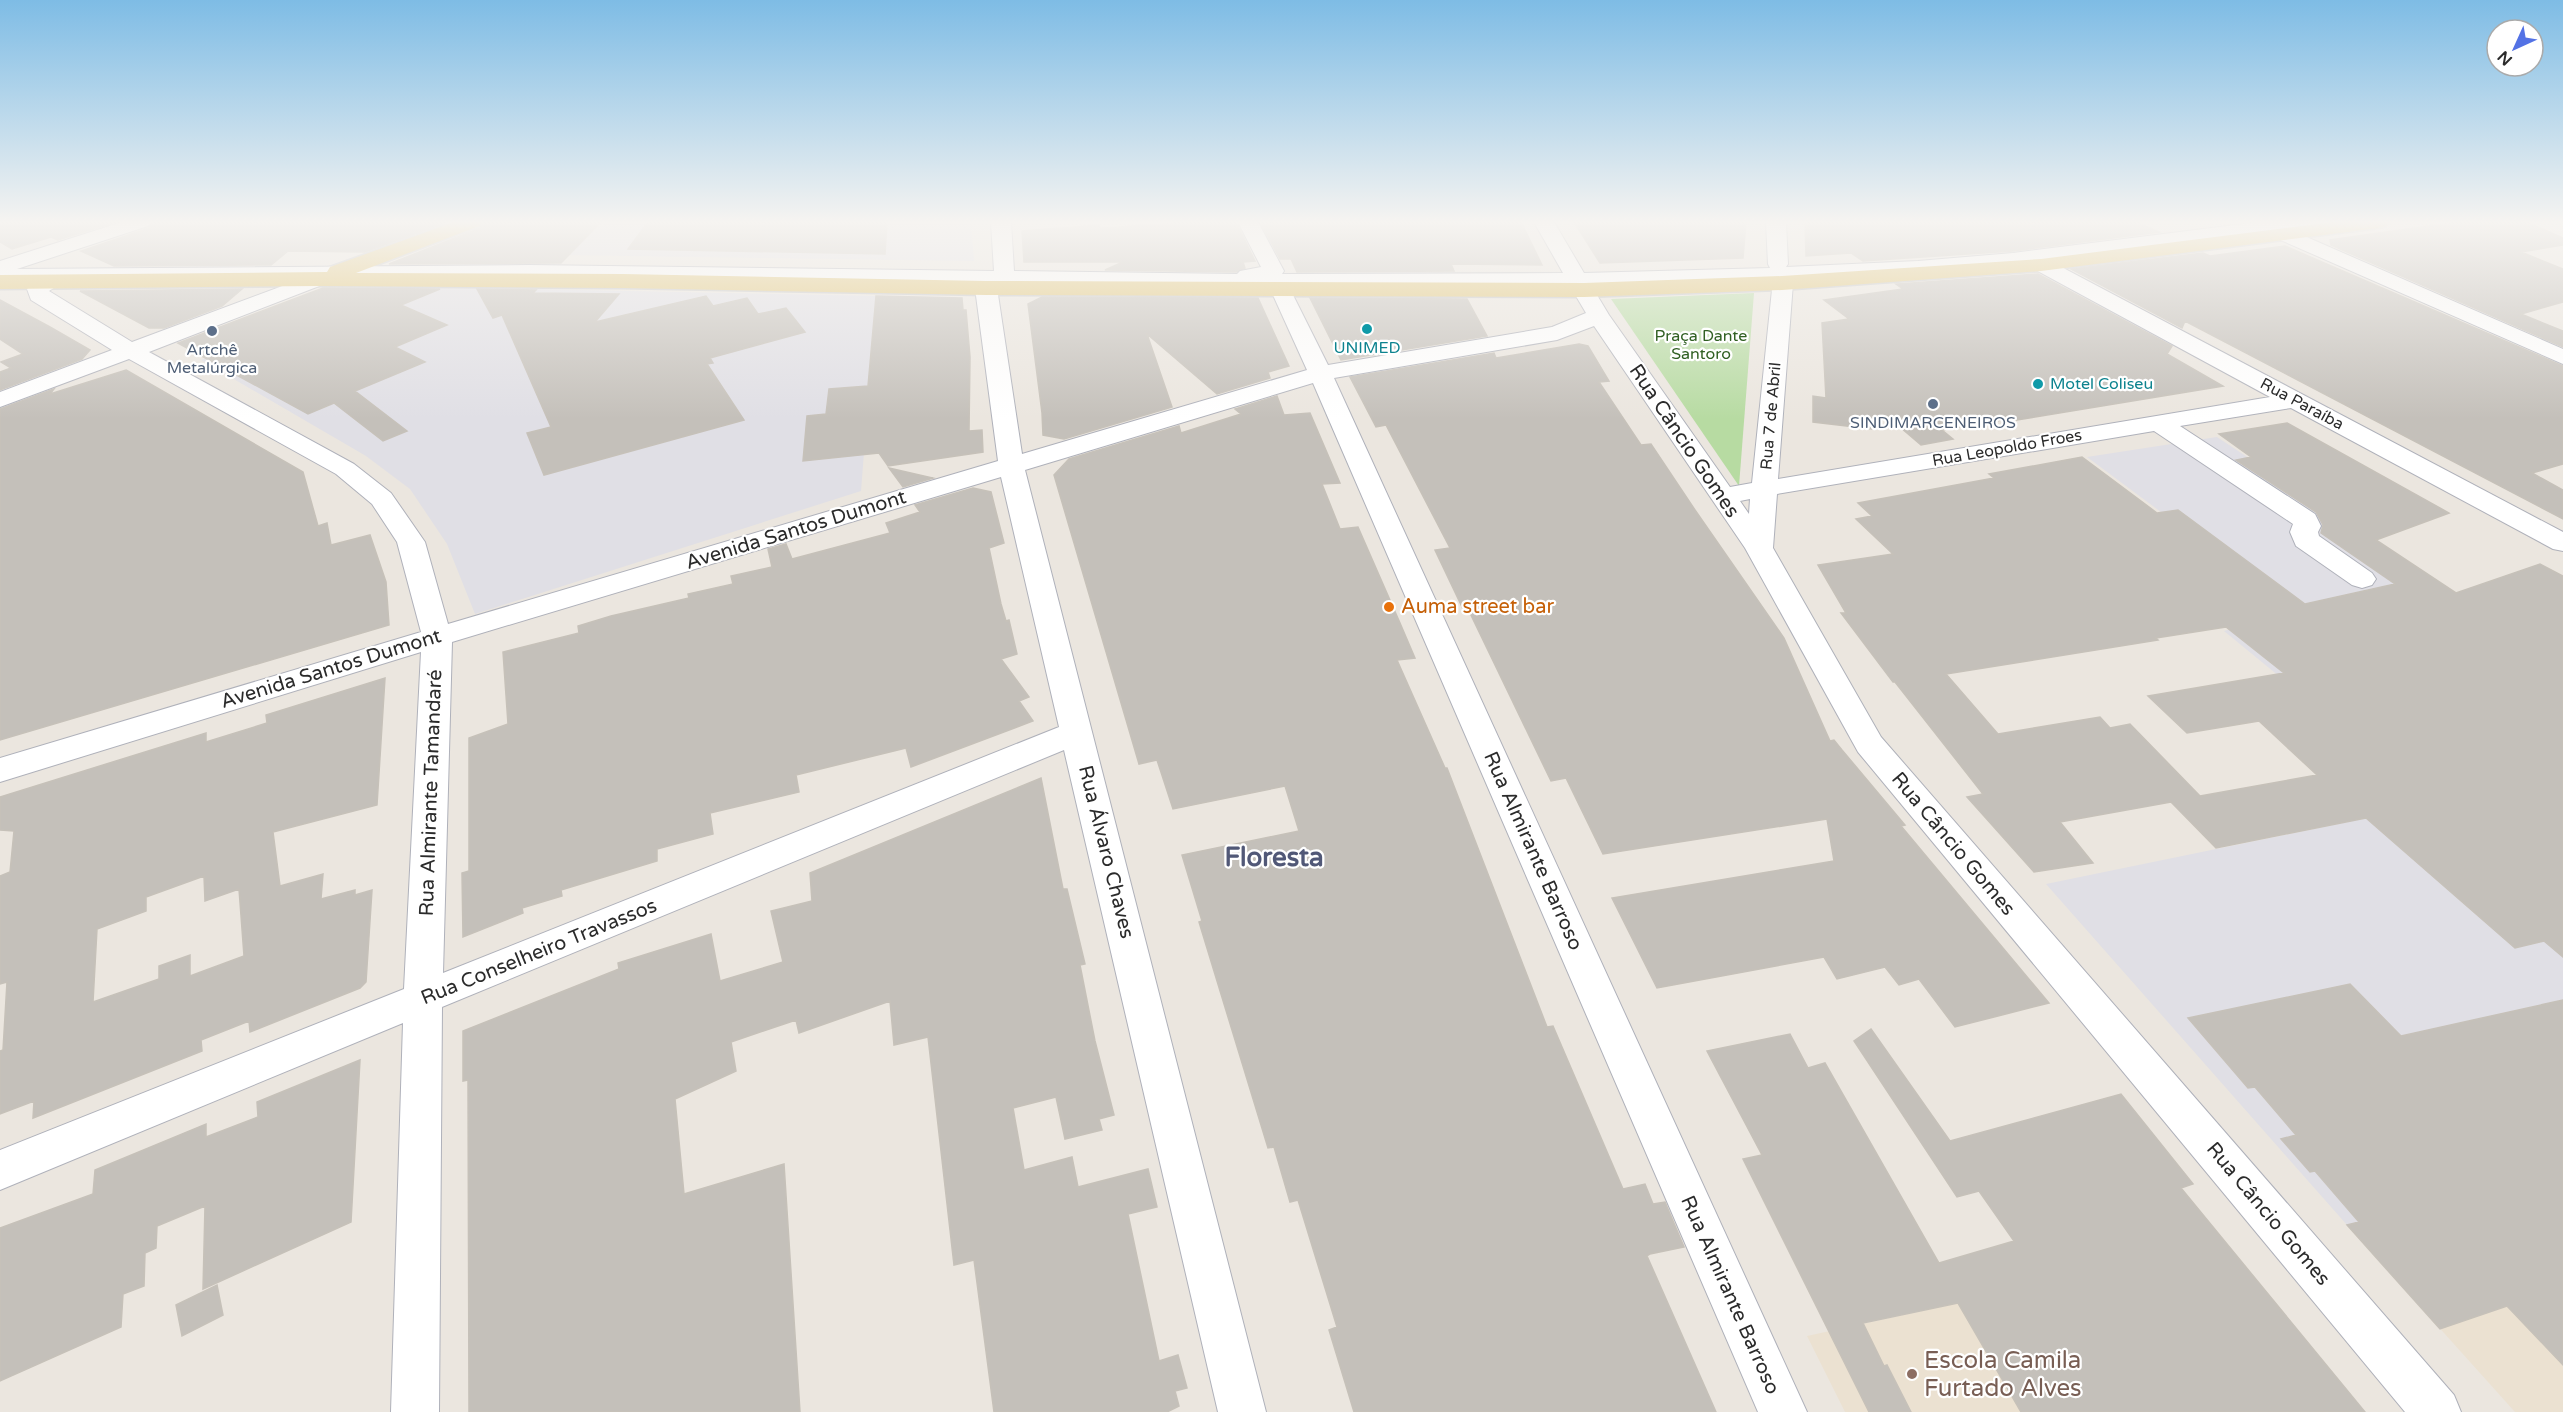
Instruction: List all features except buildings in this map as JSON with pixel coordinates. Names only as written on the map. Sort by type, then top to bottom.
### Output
[{"type":"main road","points":[[1542,288],[1598,288]]},
{"type":"street","name":"Rua Almirante Tamandaré","points":[[41,288],[38,290],[39,295],[129,351],[345,469],[382,499],[411,542],[437,637],[423,999],[415,1412]]},
{"type":"street","points":[[0,400],[296,288]]},
{"type":"street","name":"Rua Álvaro Chaves","points":[[996,288],[1011,466],[1242,1412]]},
{"type":"street","name":"Rua Almirante Barroso","points":[[1280,288],[1783,1412]]},
{"type":"street","points":[[1537,288],[1600,288]]},
{"type":"street","name":"Rua 7 de Abril","points":[[1759,548],[1766,488],[1779,288]]},
{"type":"street","name":"Rua Paraíba","points":[[2084,288],[2563,543]]},
{"type":"street","points":[[2417,288],[2563,357]]},
{"type":"street","name":"Avenida Santos Dumont","points":[[0,770],[1320,373],[1557,333],[1584,289]]},
{"type":"street","name":"Rua Câncio Gomes","points":[[1584,289],[1721,496],[1759,548],[1869,744],[2437,1412]]},
{"type":"street","name":"Rua Leopoldo Froes","points":[[1721,496],[2293,399]]},
{"type":"street","points":[[2157,422],[2305,519],[2306,540],[2362,579]]},
{"type":"street","name":"Rua Conselheiro Travassos","points":[[0,1170],[1077,732]]},
{"type":"shaded area","points":[[387,288],[876,296],[861,491],[475,614],[447,544],[410,489],[366,456],[201,360]]},
{"type":"shaded area","points":[[2217,437],[2563,666],[2563,1166],[2347,1225],[2046,884],[2435,804],[2224,631],[2294,611],[2087,457]]},
{"type":"shaded area","points":[[2563,1166],[2563,1412],[2515,1412],[2347,1225]]},
{"type":"shaded area","name":"Escola Camila Furtado Alves","points":[[1958,1303],[2021,1412],[1845,1412],[1807,1336]]},
{"type":"green space","name":"Praça Dante Santoro","points":[[1754,293],[1739,486],[1611,299]]},
{"type":"place","name":"UNIMED","points":[[1367,329]]},
{"type":"place","name":"Artchê Metalúrgica","points":[[212,331]]},
{"type":"place","name":"Motel Coliseu","points":[[2038,384]]},
{"type":"place","name":"SINDIMARCENEIROS","points":[[1933,404]]},
{"type":"place","name":"Auma street bar","points":[[1389,607]]},
{"type":"place","name":"Escola Camila Furtado Alves","points":[[1912,1374]]},
{"type":"district","name":"Floresta","points":[[1274,857]]}]
